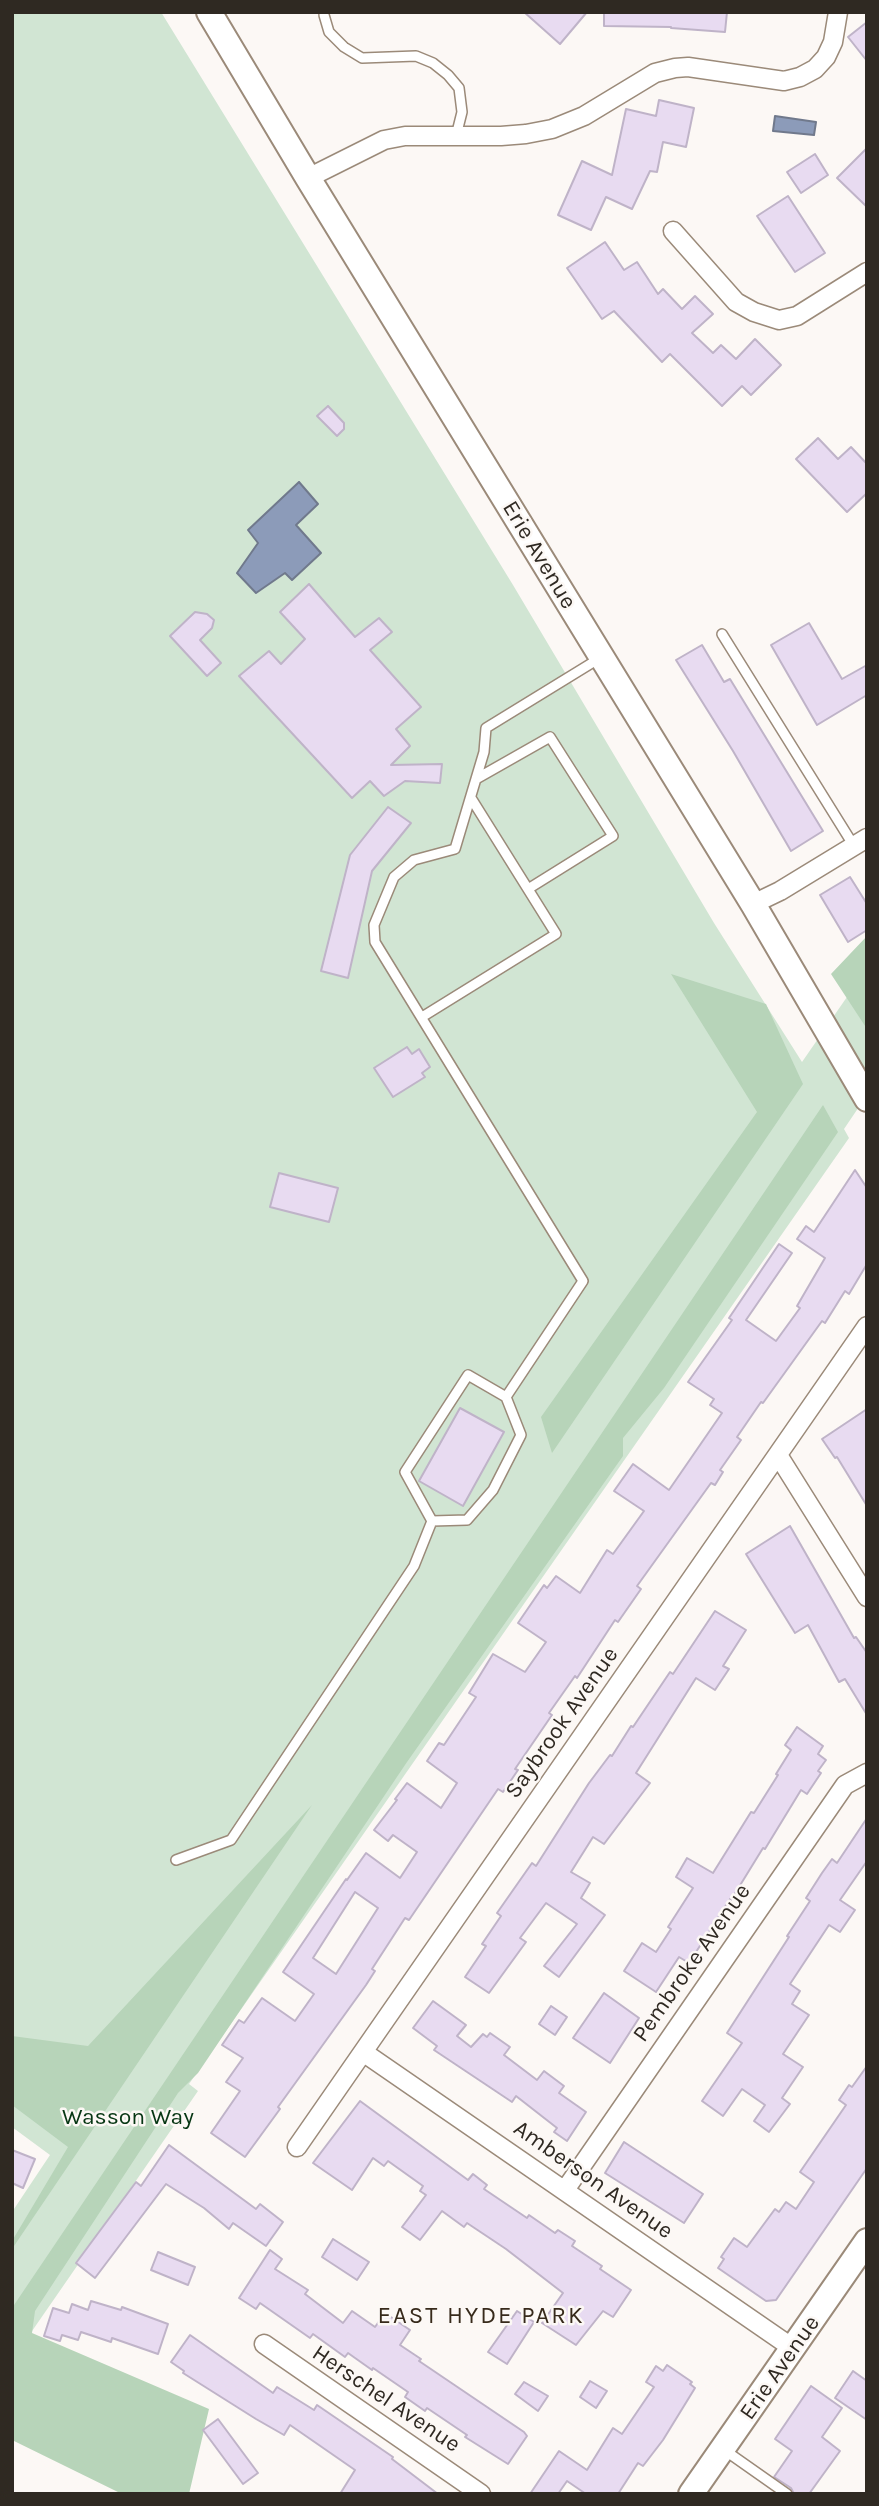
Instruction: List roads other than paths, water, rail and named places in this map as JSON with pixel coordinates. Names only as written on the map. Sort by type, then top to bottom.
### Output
[{"type":"street","name":"Erie Avenue","points":[[209,12],[753,904],[867,1100]]},
{"type":"street","points":[[308,178],[384,140],[405,136],[514,135],[552,129],[584,116],[655,73],[674,68],[688,67],[784,81],[800,78],[815,69],[826,57],[833,42],[838,12]]},
{"type":"street","points":[[673,231],[736,302],[754,312],[779,320],[797,316],[867,272]]},
{"type":"street","points":[[753,904],[780,891],[861,842]]},
{"type":"street","name":"Saybrook Avenue","points":[[297,2147],[867,1326]]},
{"type":"street","points":[[778,1455],[867,1597]]},
{"type":"street","name":"Pembroke Avenue","points":[[565,2190],[845,1785],[867,1773]]},
{"type":"street","name":"Amberson Avenue","points":[[363,2052],[794,2348]]},
{"type":"street","name":"Erie Avenue","points":[[691,2494],[867,2241]]},
{"type":"street","name":"Herschel Avenue","points":[[264,2344],[481,2494]]},
{"type":"lane","points":[[324,15],[329,32],[344,47],[362,58],[416,56],[433,63],[448,75],[459,88],[462,112],[456,136]]},
{"type":"lane","points":[[722,634],[861,842]]},
{"type":"lane","points":[[506,1396],[583,1281],[375,942],[374,925],[394,877],[414,860],[456,849],[484,752],[486,728],[602,657]]},
{"type":"lane","points":[[476,779],[550,737],[613,836],[528,889]]},
{"type":"lane","points":[[422,1017],[556,934],[471,798]]},
{"type":"lane","points":[[468,1375],[506,1396],[522,1435],[493,1490],[467,1520],[432,1521],[405,1472],[468,1375]]},
{"type":"lane","points":[[176,1860],[231,1840],[414,1566],[432,1521]]},
{"type":"lane","points":[[723,2449],[787,2494]]},
{"type":"water","points":[[775,116],[816,122],[814,135],[773,131]]},
{"type":"water","points":[[299,482],[318,504],[296,525],[321,553],[292,580],[285,573],[256,593],[237,573],[258,543],[248,530]]},
{"type":"district","name":"EAST HYDE PARK","points":[[481,2316]]},
{"type":"park label","name":"Wasson Way","points":[[128,2117]]}]
